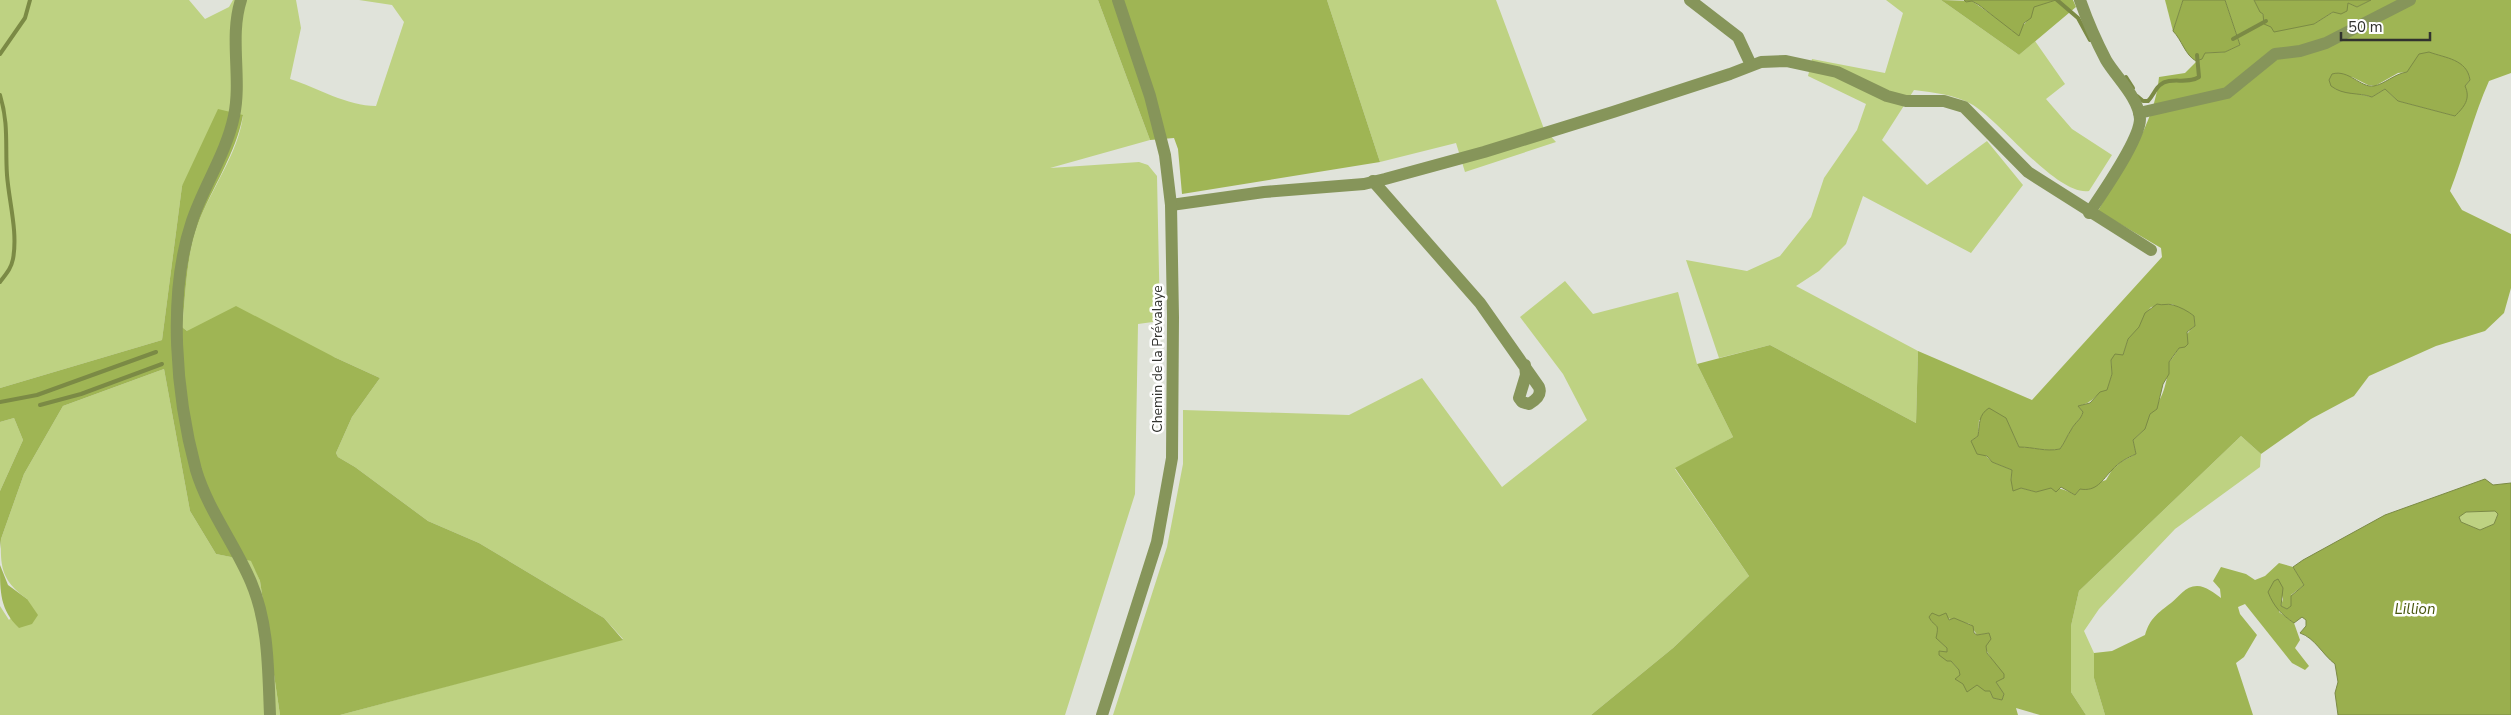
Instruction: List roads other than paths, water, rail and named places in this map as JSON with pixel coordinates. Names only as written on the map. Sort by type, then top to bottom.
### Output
[{"type":"street","points":[[241,0],[237,19],[234,113],[224,148],[191,223],[178,299],[176,348],[190,445],[197,472],[208,500],[238,553],[257,596],[268,648],[270,715]]},
{"type":"street","name":"Chemin de la Prévalaye","points":[[1102,715],[1157,542],[1172,458],[1173,317],[1171,205],[1163,147],[1150,96],[1118,0]]},
{"type":"street","points":[[1690,0],[1738,37],[1751,65]]},
{"type":"street","points":[[2080,0],[2107,60],[2139,113],[2140,121],[2136,134],[2111,180],[2090,212]]},
{"type":"street","points":[[2139,113],[2227,93],[2275,54],[2300,51],[2326,43],[2410,0]]},
{"type":"street","points":[[1171,205],[1373,181],[1484,152],[1730,74],[1751,65],[1772,61],[1801,63],[1837,72],[1887,96],[1906,101],[1944,101],[1959,105],[1976,118],[2028,172],[2150,250]]},
{"type":"street","points":[[1373,181],[1498,316],[1525,365]]},
{"type":"water","points":[[1964,0],[2056,0],[2034,7],[2031,18],[2024,23],[2019,36],[1979,5],[1972,1],[1966,2]]},
{"type":"water","points":[[2183,0],[2225,0],[2240,45],[2225,52],[2205,53],[2202,59],[2196,61],[2192,58],[2173,31]]},
{"type":"water","points":[[2254,0],[2371,0],[2357,7],[2348,3],[2347,11],[2341,14],[2333,12],[2314,24],[2274,32],[2271,27],[2264,24],[2263,14]]},
{"type":"water","points":[[2429,52],[2460,63],[2468,73],[2470,80],[2465,86],[2467,99],[2464,106],[2455,116],[2398,101],[2385,89],[2372,97],[2346,93],[2331,86],[2329,80],[2332,74],[2338,73],[2369,86],[2378,85],[2407,72],[2419,54]]},
{"type":"water","points":[[2157,304],[2171,304],[2187,311],[2194,316],[2195,326],[2187,332],[2188,344],[2185,347],[2179,348],[2169,362],[2169,374],[2163,384],[2157,409],[2150,414],[2145,429],[2133,440],[2136,454],[2117,465],[2095,487],[2080,489],[2075,495],[2061,487],[2056,492],[2051,488],[2036,492],[2021,488],[2013,491],[2012,470],[1992,462],[1987,456],[1977,454],[1971,441],[1978,436],[1980,420],[1985,411],[1989,408],[2006,418],[2019,447],[2049,450],[2060,449],[2082,415],[2083,412],[2078,406],[2090,403],[2100,392],[2107,390],[2112,374],[2111,360],[2115,354],[2123,355],[2128,339],[2139,327],[2145,313]]},
{"type":"water","name":"Lillion","points":[[2485,479],[2493,485],[2511,483],[2511,715],[2338,715],[2335,693],[2338,682],[2335,664],[2314,642],[2300,633],[2306,626],[2306,620],[2302,617],[2294,623],[2289,620],[2275,606],[2268,592],[2274,581],[2278,579],[2283,588],[2281,606],[2287,609],[2291,606],[2291,596],[2304,585],[2293,567],[2385,515]],"holes":[[[2495,511],[2498,514],[2494,524],[2480,530],[2461,522],[2459,517],[2466,512]]]},
{"type":"water","points":[[1932,613],[1939,616],[1946,613],[1949,620],[1954,618],[1973,626],[1974,633],[1977,635],[1989,633],[1991,639],[1986,646],[1987,653],[2004,674],[2004,678],[1996,682],[2004,694],[2002,700],[1993,698],[1990,691],[1985,691],[1977,685],[1967,692],[1963,684],[1955,679],[1960,675],[1959,670],[1951,661],[1947,661],[1939,655],[1939,651],[1947,652],[1947,648],[1936,638],[1937,627],[1929,617]]},
{"type":"waterway","points":[[0,54],[25,18],[30,0]]},
{"type":"waterway","points":[[2057,0],[2078,18],[2090,40]]},
{"type":"waterway","points":[[2233,39],[2266,21]]},
{"type":"waterway","points":[[2137,96],[2143,101],[2148,101],[2164,82],[2189,80],[2199,77],[2197,55]]},
{"type":"waterway","points":[[2126,77],[2133,88]]},
{"type":"waterway","points":[[0,95],[6,126],[7,175],[14,238],[12,263],[0,282]]},
{"type":"waterway","points":[[0,402],[37,395],[156,352]]},
{"type":"waterway","points":[[40,405],[81,394],[162,364]]}]
